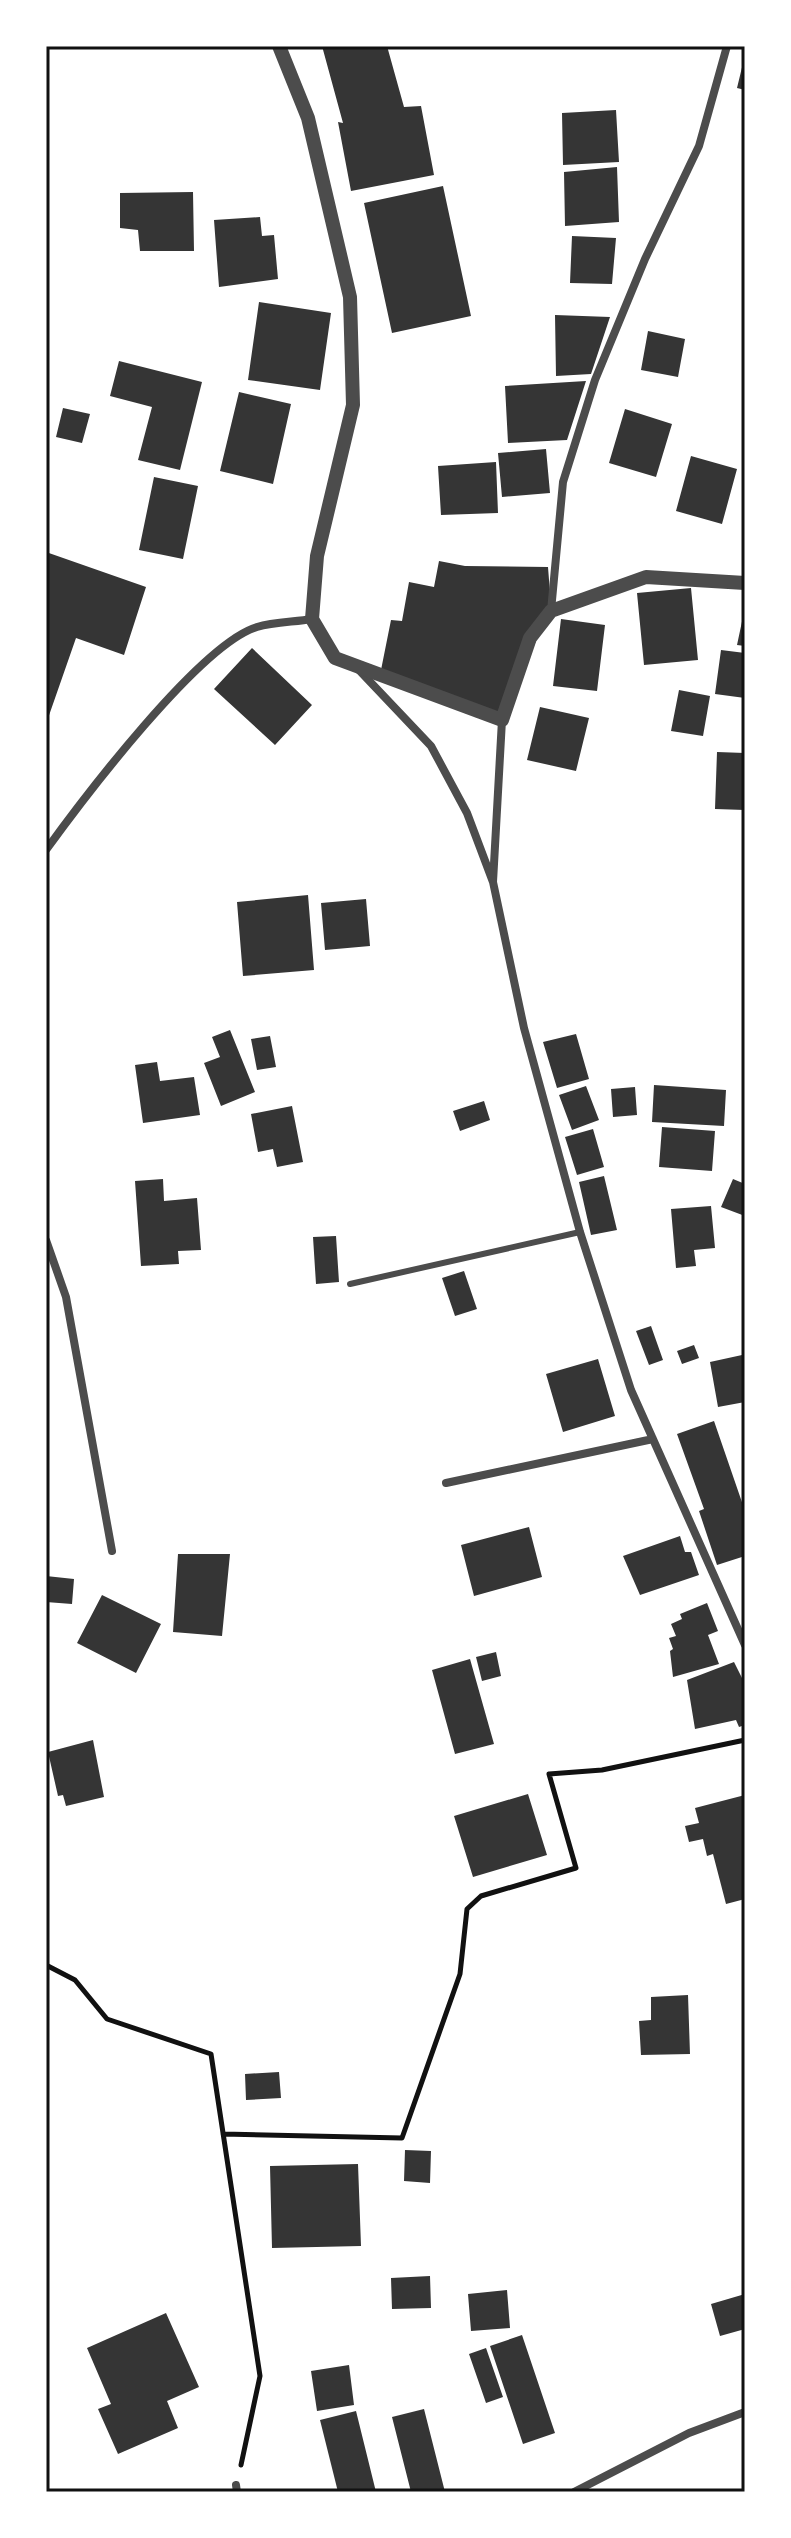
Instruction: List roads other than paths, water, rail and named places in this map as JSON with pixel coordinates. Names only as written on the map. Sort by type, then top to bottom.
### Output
[{"type":"street","points":[[279,46],[308,118],[350,297],[353,405],[317,556],[312,619],[335,658],[502,720]]},
{"type":"street","points":[[551,611],[563,482],[567,468],[595,380],[645,259],[699,146],[727,46]]},
{"type":"street","points":[[493,882],[502,720],[530,638],[551,611],[646,577],[745,583]]},
{"type":"street","points":[[46,850],[95,782],[186,681],[218,653],[255,628],[312,619]]},
{"type":"street","points":[[355,666],[431,746],[467,813],[493,882],[524,1028],[580,1232],[631,1390],[745,1645]]},
{"type":"street","points":[[46,1240],[66,1297],[112,1551]]},
{"type":"street","points":[[446,1483],[653,1439]]},
{"type":"street","points":[[574,2492],[689,2433],[745,2412]]},
{"type":"lane","points":[[350,1284],[580,1232]]}]
